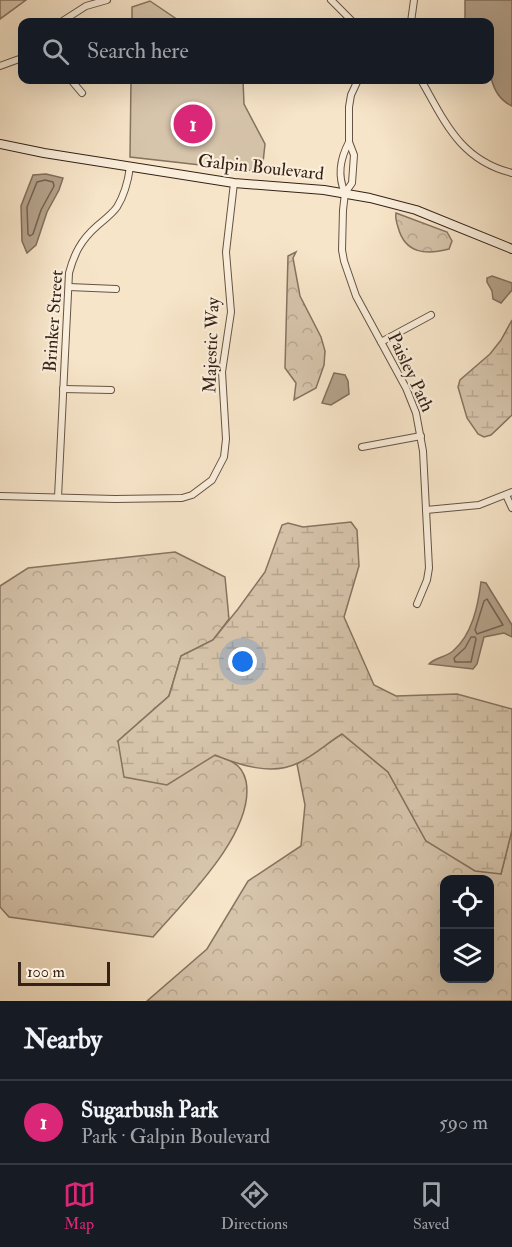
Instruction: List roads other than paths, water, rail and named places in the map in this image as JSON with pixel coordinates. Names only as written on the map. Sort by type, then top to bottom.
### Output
[{"type":"street","points":[[67,18],[86,6],[107,0]]},
{"type":"street","points":[[331,0],[349,18]]},
{"type":"street","points":[[412,18],[414,0]]},
{"type":"street","points":[[0,66],[18,59]]},
{"type":"street","points":[[74,84],[82,93]]},
{"type":"street","points":[[345,193],[352,183],[354,155],[349,142],[349,107],[356,84]]},
{"type":"street","points":[[424,84],[441,117],[459,142],[480,160],[512,173]]},
{"type":"street","points":[[345,193],[340,181],[341,156],[349,142]]},
{"type":"street","name":"Galpin Boulevard","points":[[0,144],[234,183],[345,193],[416,210],[512,249]]},
{"type":"street","name":"Brinker Street","points":[[58,497],[69,273],[77,249],[85,237],[116,209],[127,188],[130,167]]},
{"type":"street","name":"Majestic Way","points":[[58,497],[182,498],[192,495],[212,480],[224,457],[226,439],[222,372],[231,312],[226,252],[234,183]]},
{"type":"street","name":"Paisley Path","points":[[345,193],[342,234],[344,261],[354,290],[411,400],[421,436],[428,575],[417,604]]},
{"type":"street","points":[[69,287],[116,289]]},
{"type":"street","points":[[381,342],[431,315]]},
{"type":"street","points":[[63,388],[111,390]]},
{"type":"street","points":[[362,447],[421,436]]},
{"type":"street","points":[[426,510],[469,507],[509,493],[512,508]]},
{"type":"street","points":[[0,496],[58,497]]},
{"type":"water","points":[[465,0],[512,0],[512,106],[502,100],[493,84],[494,18],[465,18]]},
{"type":"water","points":[[46,174],[63,178],[47,212],[36,245],[27,253],[22,241],[21,206],[33,175]]},
{"type":"water","points":[[492,276],[512,283],[512,290],[501,303],[493,299],[487,282],[487,278]]},
{"type":"water","points":[[334,373],[345,375],[349,394],[331,405],[322,403]]},
{"type":"water","points":[[481,582],[486,583],[512,625],[512,637],[504,633],[484,637],[477,664],[473,669],[429,664],[453,651],[465,637],[476,610]]},
{"type":"place","name":"Sugarbush Park","points":[[193,124]]}]
